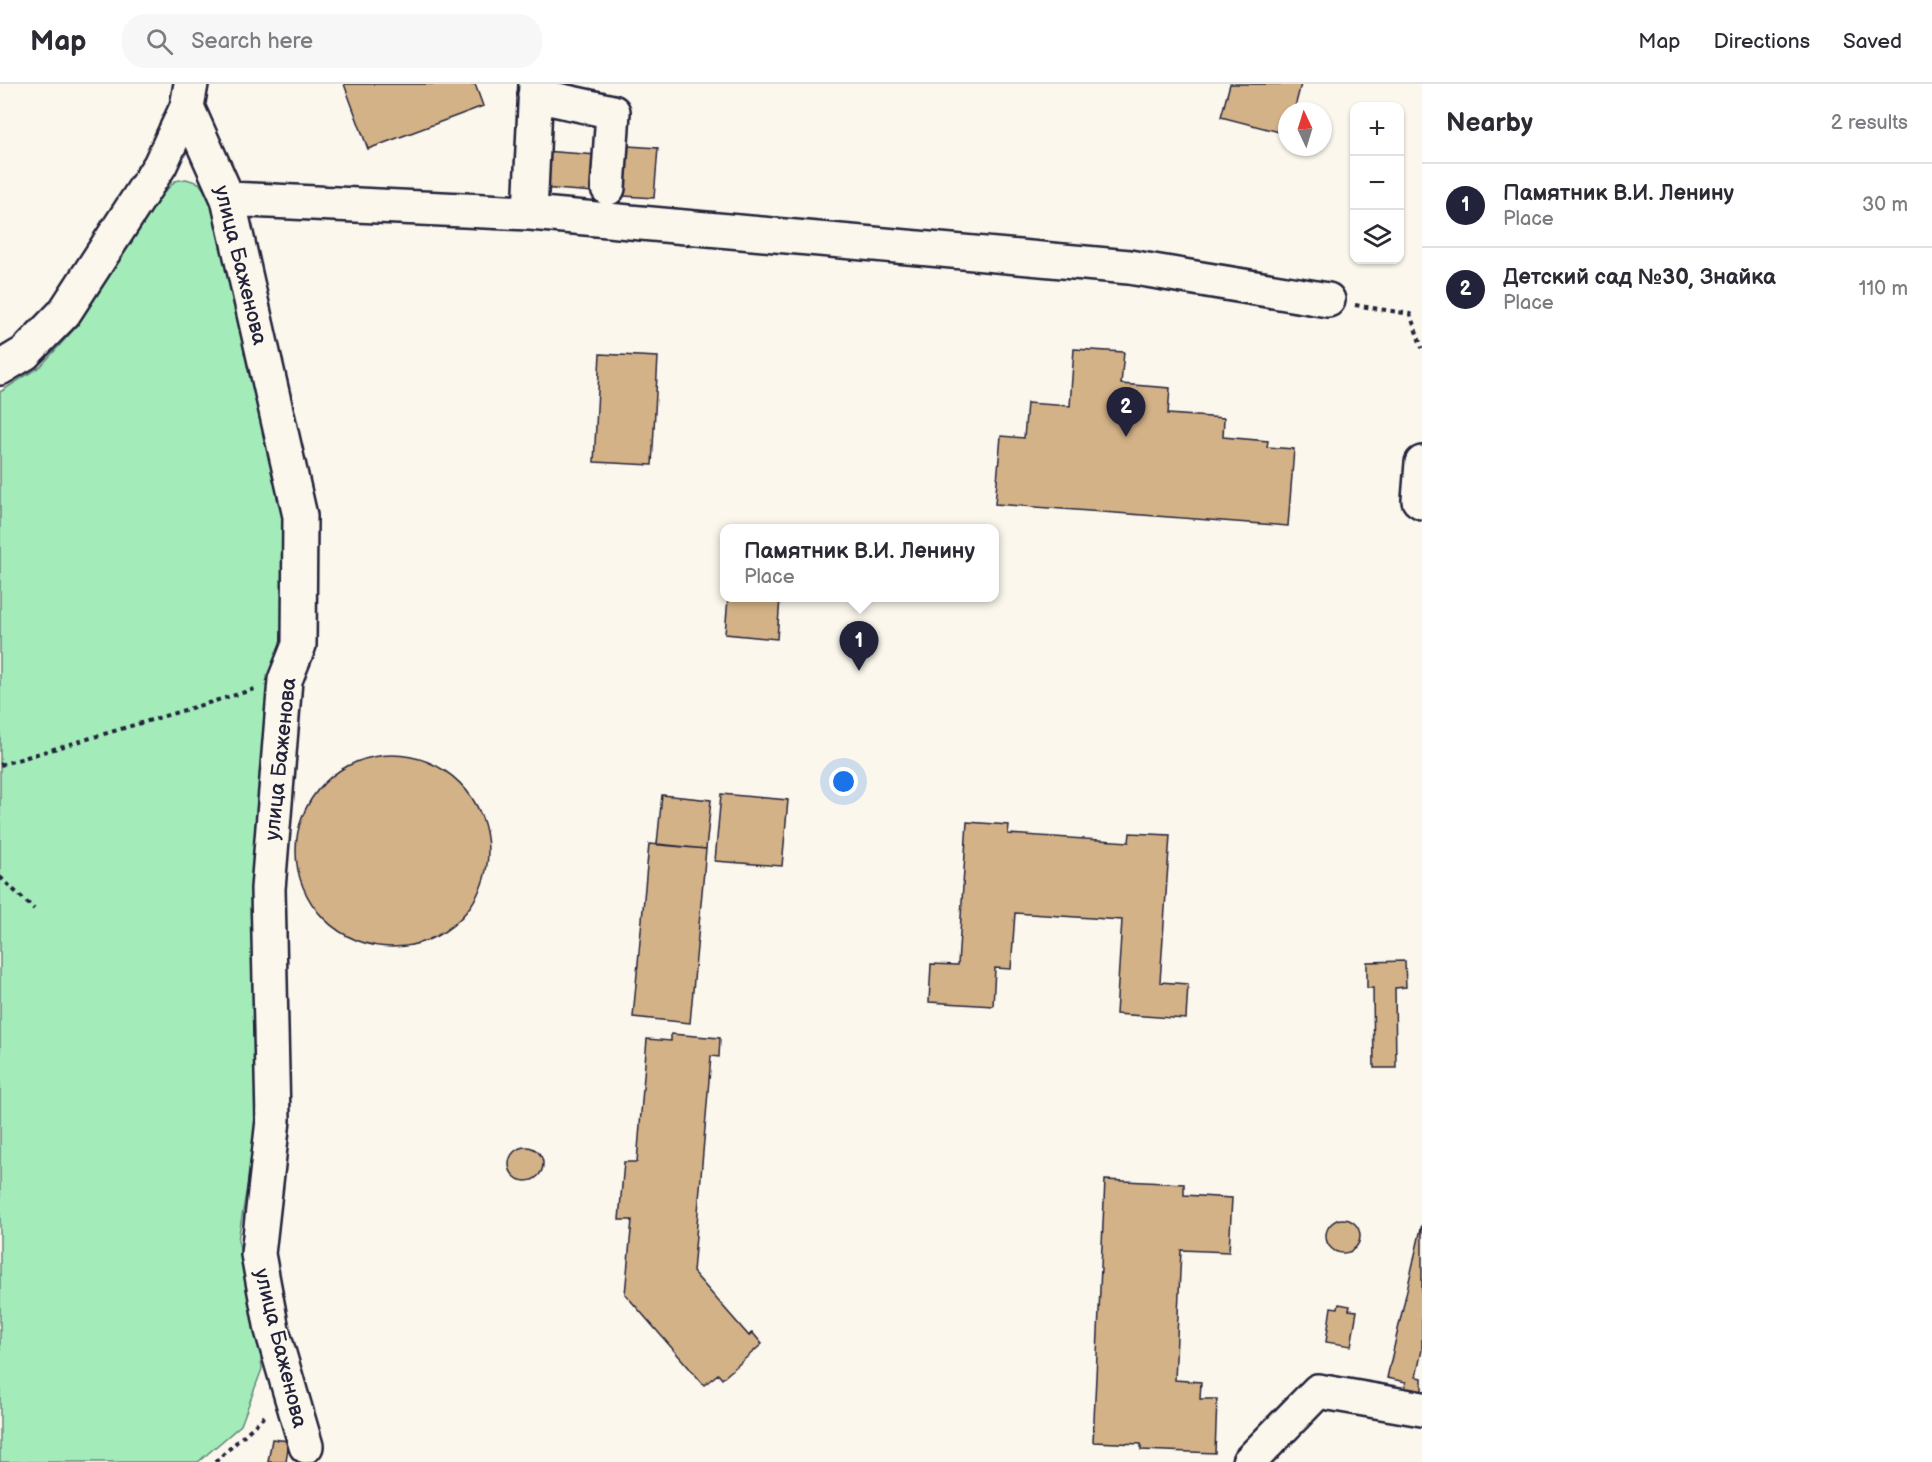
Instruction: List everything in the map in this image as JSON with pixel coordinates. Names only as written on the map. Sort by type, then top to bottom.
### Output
[{"type":"street","points":[[530,213],[536,90],[613,112],[608,188]]},
{"type":"street","points":[[0,368],[25,353],[64,313],[160,165],[189,95]]},
{"type":"street","name":"улица Баженова","points":[[189,95],[228,199],[300,516],[299,645],[285,680],[268,889],[273,1120],[258,1254],[272,1330],[306,1446]]},
{"type":"street","points":[[228,199],[530,213],[1129,267],[1328,300]]},
{"type":"street","points":[[1422,463],[1419,500],[1422,502]]},
{"type":"street","points":[[1249,1462],[1318,1391],[1422,1409]]},
{"type":"path","points":[[1328,300],[1410,314],[1422,348]]},
{"type":"path","points":[[0,765],[285,680]]},
{"type":"path","points":[[0,877],[34,909]]},
{"type":"path","points":[[215,1462],[290,1392]]},
{"type":"green space","points":[[186,179],[199,183],[212,201],[287,515],[287,645],[272,678],[251,892],[259,1116],[238,1240],[257,1320],[262,1369],[241,1425],[198,1462],[0,1462],[0,392],[41,366],[78,325],[161,196],[175,181]]},
{"type":"building","points":[[344,84],[475,84],[483,106],[368,149]]},
{"type":"building","points":[[1230,84],[1301,84],[1296,102],[1278,102],[1278,132],[1221,117]]},
{"type":"building","points":[[628,146],[658,148],[654,198],[624,196]]},
{"type":"building","points":[[543,151],[597,155],[594,192],[541,188]]},
{"type":"building","points":[[1074,349],[1124,352],[1121,384],[1170,388],[1168,414],[1224,418],[1223,437],[1268,441],[1267,447],[1294,449],[1288,526],[995,504],[1001,436],[1024,438],[1027,403],[1070,406]]},
{"type":"building","points":[[600,354],[658,357],[652,465],[594,462]]},
{"type":"building","points":[[728,602],[780,602],[777,639],[725,634]]},
{"type":"building","points":[[392,755],[429,762],[460,783],[481,814],[488,851],[481,888],[460,919],[429,940],[392,947],[355,940],[324,919],[303,888],[296,851],[303,814],[324,783],[355,762]]},
{"type":"building","points":[[721,794],[788,800],[782,866],[715,861]]},
{"type":"building","points":[[662,795],[711,800],[706,849],[657,844]]},
{"type":"building","points":[[967,822],[1009,825],[1008,834],[1129,842],[1130,833],[1170,835],[1160,982],[1188,984],[1186,1019],[1116,1014],[1122,920],[1015,913],[1011,969],[995,968],[993,1006],[929,1002],[931,964],[958,965]]},
{"type":"building","points":[[649,844],[706,849],[690,1023],[633,1017]]},
{"type":"building","points":[[1405,961],[1406,987],[1395,988],[1396,1068],[1374,1068],[1373,988],[1367,988],[1367,962]]},
{"type":"building","points":[[671,1034],[720,1038],[719,1057],[711,1056],[693,1272],[749,1336],[752,1332],[762,1344],[722,1379],[718,1374],[704,1385],[625,1294],[632,1220],[619,1220],[624,1162],[637,1162],[647,1039],[671,1041]]},
{"type":"building","points":[[526,1147],[538,1152],[543,1164],[538,1176],[526,1181],[514,1176],[509,1164],[514,1152]]},
{"type":"building","points":[[1105,1180],[1184,1184],[1184,1195],[1232,1198],[1229,1252],[1181,1250],[1175,1380],[1201,1382],[1200,1399],[1217,1399],[1215,1453],[1141,1450],[1141,1444],[1093,1442]]},
{"type":"building","points":[[1343,1219],[1355,1224],[1360,1236],[1355,1248],[1343,1253],[1331,1248],[1326,1236],[1331,1224]]},
{"type":"building","points":[[1422,1224],[1422,1350],[1416,1377],[1422,1378],[1422,1395],[1404,1391],[1406,1382],[1387,1378]]},
{"type":"building","points":[[1339,1304],[1350,1306],[1349,1310],[1357,1311],[1351,1346],[1326,1342],[1331,1307],[1338,1308]]},
{"type":"building","points":[[272,1439],[289,1441],[286,1462],[268,1462]]},
{"type":"place","name":"Детский сад №30, Знайка","points":[[1126,437]]},
{"type":"place","name":"Памятник В.И. Ленину","points":[[859,671]]}]
